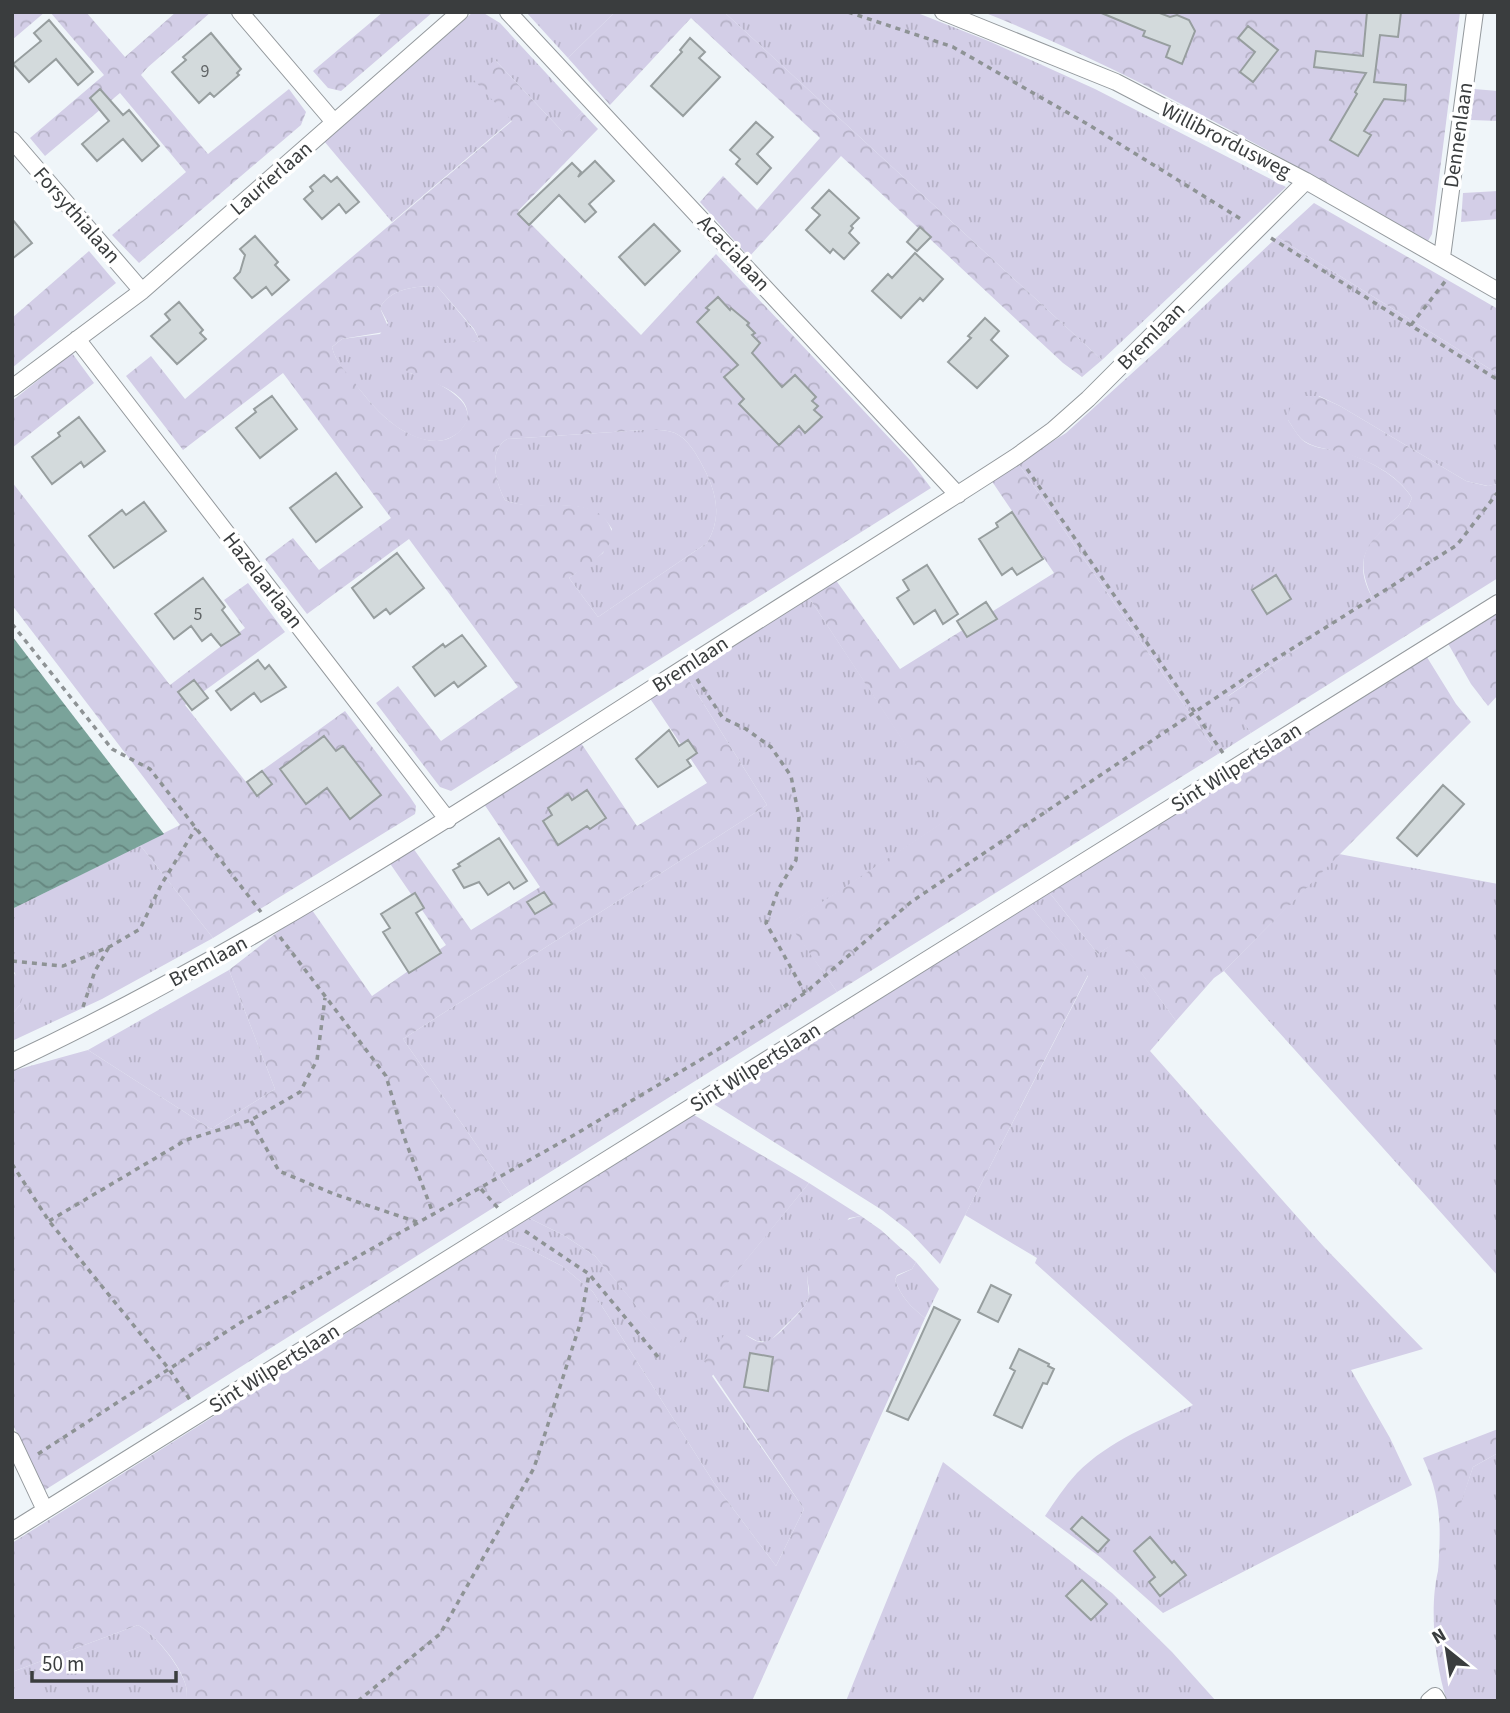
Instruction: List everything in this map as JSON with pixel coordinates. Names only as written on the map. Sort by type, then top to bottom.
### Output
[{"type":"street","points":[[240,12],[334,122]]},
{"type":"street","name":"Laurierlaan","points":[[12,387],[142,291],[460,12]]},
{"type":"street","name":"Acacialaan","points":[[508,12],[958,495]]},
{"type":"street","name":"Willibrordusweg","points":[[943,12],[1116,82],[1306,181],[1498,291]]},
{"type":"street","name":"Dennenlaan","points":[[1442,257],[1475,12]]},
{"type":"street","name":"Forsythialaan","points":[[12,140],[142,291]]},
{"type":"street","name":"Bremlaan","points":[[12,1062],[76,1032],[272,927],[449,820],[1017,456],[1054,430],[1088,400],[1306,181]]},
{"type":"street","name":"Hazelaarlaan","points":[[77,339],[449,820]]},
{"type":"street","name":"Sint Wilpertslaan","points":[[12,1531],[1498,603]]},
{"type":"street","points":[[12,1440],[45,1510]]},
{"type":"street","points":[[1429,1701],[1435,1696],[1437,1701]]},
{"type":"path","points":[[848,12],[953,47],[1089,125],[1498,380]]},
{"type":"path","points":[[1411,326],[1457,266]]},
{"type":"path","points":[[1017,456],[1234,769]]},
{"type":"path","points":[[32,1457],[243,1321],[433,1213],[481,1189],[722,1047],[805,993],[911,902],[1195,711],[1457,545],[1498,492]]},
{"type":"path","points":[[12,624],[112,749],[150,769],[386,1076],[404,1137],[433,1213]]},
{"type":"path","points":[[688,666],[723,718],[746,729],[771,747],[791,776],[799,817],[796,860],[779,888],[766,923],[805,993]]},
{"type":"path","points":[[12,961],[63,966],[111,946],[140,929],[161,885],[196,828]]},
{"type":"path","points":[[76,1032],[95,971],[111,946]]},
{"type":"path","points":[[49,1221],[186,1140],[251,1120],[300,1092],[317,1060],[325,998]]},
{"type":"path","points":[[251,1120],[279,1171],[334,1194],[417,1222]]},
{"type":"path","points":[[12,1164],[49,1221],[169,1368],[200,1414]]},
{"type":"path","points":[[481,1189],[510,1221],[589,1274],[659,1358]]},
{"type":"path","points":[[358,1701],[440,1634],[534,1468],[580,1324],[589,1274]]},
{"type":"green space","points":[[12,12],[45,12],[12,40]]},
{"type":"green space","points":[[50,12],[86,12],[125,57],[176,12],[211,12],[141,75],[208,154],[289,89],[306,112],[301,125],[139,263],[112,235],[186,172],[120,93],[45,156],[30,138],[104,75]]},
{"type":"green space","points":[[383,12],[433,12],[341,91],[328,88],[313,71]]},
{"type":"green space","points":[[473,12],[482,12],[500,23],[582,112],[563,132],[495,60],[512,120],[392,222],[324,141]]},
{"type":"green space","points":[[526,12],[615,12],[568,58]]},
{"type":"green space","points":[[615,12],[724,12],[1102,360],[1082,377],[1063,363],[841,156],[749,257],[700,202],[723,176],[757,210],[820,138],[691,18],[610,105],[568,58]]},
{"type":"green space","points":[[724,12],[915,12],[991,42],[1095,89],[1286,187],[1102,360]]},
{"type":"green space","points":[[983,12],[1460,12],[1432,234],[1428,241],[1154,90],[1041,36]]},
{"type":"green space","points":[[495,60],[562,131],[582,112],[598,129],[518,211],[641,335],[716,254],[910,460],[931,488],[451,791],[440,787],[376,703],[398,686],[441,741],[518,687],[409,539],[307,614],[265,559],[293,538],[319,570],[391,518],[283,373],[183,450],[126,376],[151,356],[185,399],[512,121],[472,78]],"holes":[[[437,286],[474,329],[480,341],[411,345],[403,349],[401,358],[404,369],[448,389],[466,406],[463,428],[450,438],[435,441],[410,434],[379,412],[341,366],[332,347],[342,339],[390,331],[380,308],[384,301],[397,292]],[[643,430],[671,432],[690,445],[713,491],[716,501],[715,522],[707,543],[598,617],[569,578],[606,549],[613,536],[607,521],[596,512],[583,507],[518,504],[505,500],[496,476],[495,459],[501,444],[507,439]]]},
{"type":"green space","points":[[1474,89],[1498,91],[1498,121],[1471,120]]},
{"type":"green space","points":[[1498,191],[1498,219],[1461,222],[1463,193]]},
{"type":"green space","points":[[1314,203],[1498,309],[1498,374],[1277,237]]},
{"type":"green space","points":[[1277,237],[1498,374],[1498,484],[1488,486],[1466,481],[1319,396],[1288,420],[1305,442],[1343,452],[1372,464],[1391,475],[1412,498],[1408,507],[1377,536],[1365,556],[1365,581],[1372,597],[1228,696],[1251,733],[1218,754],[1018,463],[1066,433]]},
{"type":"green space","points":[[89,251],[116,283],[12,368],[12,318]]},
{"type":"green space","points":[[437,286],[480,341],[453,344],[410,373],[453,393],[467,410],[467,420],[461,430],[450,438],[437,441],[416,437],[388,419],[346,373],[332,347],[342,339],[380,334],[388,323],[380,308],[390,296],[413,288]]},
{"type":"green space","points":[[72,353],[94,383],[12,448],[12,401]]},
{"type":"green space","points":[[1306,396],[1318,396],[1340,406],[1466,481],[1487,486],[1498,484],[1498,578],[1251,733],[1227,697],[1372,597],[1363,566],[1369,545],[1408,507],[1412,498],[1406,489],[1380,469],[1360,459],[1312,445],[1302,439],[1288,420],[1292,405]]},
{"type":"green space","points":[[643,430],[671,432],[690,445],[713,491],[716,501],[715,522],[707,543],[598,617],[569,578],[603,553],[612,529],[602,517],[577,506],[533,506],[505,500],[496,477],[495,459],[501,444],[507,439]]},
{"type":"green space","points":[[1018,463],[1218,754],[837,992],[789,924],[952,816],[808,596],[835,579],[900,669],[1054,573],[991,480]]},
{"type":"green space","points":[[12,482],[170,685],[245,628],[224,600],[248,583],[285,632],[185,705],[246,782],[345,711],[410,797],[416,806],[415,814],[213,938],[140,845],[180,825],[12,605]]},
{"type":"green space","points":[[808,596],[953,816],[790,924],[837,992],[512,1196],[403,1039],[767,805],[685,674]]},
{"type":"green space","points":[[1498,608],[1498,695],[1488,706],[1471,684],[1446,640]]},
{"type":"green space","points":[[1425,654],[1456,704],[1471,722],[1214,978],[1176,1021],[1118,941],[1098,954],[1049,892]]},
{"type":"green space","points":[[685,674],[767,805],[403,1039],[512,1196],[45,1490],[12,1423],[12,1071],[88,1050],[211,1129],[275,1089],[229,970],[284,927],[312,910],[372,996],[446,945],[389,862],[413,848],[471,930],[540,887],[482,801],[579,740],[637,826],[707,783],[649,697]]},
{"type":"green space","points":[[140,845],[213,938],[102,999],[12,1041],[12,1014],[20,1005],[15,973],[12,970],[12,909]]},
{"type":"green space","points":[[1339,854],[1498,884],[1498,1276],[1224,971]]},
{"type":"green space","points":[[1049,892],[1098,954],[1118,940],[1176,1021],[1150,1051],[1324,1247],[1423,1349],[1351,1370],[1390,1438],[1412,1485],[1163,1613],[1100,1557],[1045,1516],[1077,1473],[1103,1451],[1193,1405],[1035,1263],[1037,1258],[965,1215],[1088,976],[1029,904]]},
{"type":"green space","points":[[1029,904],[1088,975],[940,1264],[909,1231],[882,1210],[712,1103]]},
{"type":"green space","points":[[12,970],[25,990],[20,1005],[12,1014]]},
{"type":"green space","points":[[229,970],[275,1089],[211,1129],[88,1050]]},
{"type":"green space","points":[[694,1115],[809,1183],[673,1350],[595,1256],[565,1236],[529,1218]]},
{"type":"green space","points":[[809,1183],[861,1216],[849,1218],[807,1276],[809,1297],[804,1307],[769,1342],[757,1341],[746,1335],[712,1376],[804,1509],[776,1566],[714,1483],[593,1292],[562,1266],[499,1237],[529,1218],[565,1236],[595,1256],[673,1349]]},
{"type":"green space","points":[[861,1216],[916,1262],[912,1269],[897,1275],[895,1280],[907,1301],[925,1318],[752,1701],[187,1701],[186,1685],[178,1668],[159,1643],[138,1625],[12,1672],[12,1543],[499,1237],[562,1266],[593,1292],[714,1483],[776,1566],[804,1509],[704,1361],[733,1324],[750,1338],[762,1342],[768,1341],[781,1331],[808,1300],[808,1264],[816,1244],[840,1223]]},
{"type":"green space","points":[[916,1262],[939,1289],[925,1318],[907,1301],[895,1280],[897,1276],[912,1269]]},
{"type":"green space","points":[[1498,1429],[1498,1453],[1473,1467],[1438,1573],[1439,1514],[1434,1487],[1423,1458]]},
{"type":"green space","points":[[1498,1453],[1498,1701],[1447,1701],[1439,1671],[1435,1636],[1434,1602],[1438,1571],[1473,1467]]},
{"type":"green space","points":[[943,1462],[1112,1593],[1172,1652],[1216,1701],[846,1701]]},
{"type":"green space","points":[[138,1625],[159,1643],[178,1668],[186,1685],[187,1701],[12,1701],[12,1672]]},
{"type":"water","points":[[12,636],[164,834],[12,909]]},
{"type":"building","points":[[1099,12],[1157,12],[1189,20],[1195,31],[1182,64],[1166,57],[1170,46],[1143,36],[1145,31]]},
{"type":"building","points":[[1367,12],[1401,12],[1398,37],[1380,35],[1374,82],[1406,85],[1405,101],[1384,99],[1364,131],[1371,135],[1358,156],[1330,140],[1366,73],[1314,67],[1316,51],[1363,56]]},
{"type":"building","points":[[49,20],[93,72],[78,85],[56,59],[29,82],[13,64],[41,41],[34,33]]},
{"type":"building","points":[[1248,26],[1278,50],[1253,82],[1240,72],[1255,52],[1238,38]]},
{"type":"building","points":[[211,33],[241,69],[237,73],[239,75],[214,97],[210,93],[199,103],[172,72],[186,60],[183,57]]},
{"type":"building","points":[[690,38],[705,52],[699,58],[720,77],[683,116],[651,86],[682,52],[680,50]]},
{"type":"building","points":[[100,89],[123,115],[129,110],[159,146],[142,161],[123,139],[97,161],[82,144],[109,121],[90,98]]},
{"type":"building","points":[[756,122],[773,137],[757,154],[771,168],[757,184],[736,164],[740,159],[730,150]]},
{"type":"building","points":[[595,161],[614,181],[589,204],[596,212],[585,222],[559,195],[529,225],[518,214],[572,163],[581,172],[578,177]]},
{"type":"building","points":[[324,175],[331,182],[337,177],[359,202],[346,213],[339,204],[322,219],[304,199],[313,191],[310,187]]},
{"type":"building","points":[[829,190],[859,218],[851,226],[853,228],[849,233],[859,243],[844,259],[833,249],[830,253],[806,230],[820,215],[812,208]]},
{"type":"building","points":[[12,219],[32,243],[12,259]]},
{"type":"building","points":[[654,224],[680,251],[645,285],[619,257]]},
{"type":"building","points":[[920,227],[931,237],[917,251],[907,242]]},
{"type":"building","points":[[255,236],[278,262],[275,265],[289,280],[272,295],[266,287],[252,298],[234,278],[240,272],[245,255],[240,249]]},
{"type":"building","points":[[915,253],[943,279],[923,301],[920,298],[901,318],[872,291],[888,274],[892,278]]},
{"type":"building","points":[[718,297],[730,310],[731,308],[749,323],[747,325],[755,333],[752,335],[760,343],[752,353],[782,387],[795,375],[816,397],[812,401],[818,406],[814,410],[822,417],[805,433],[799,426],[779,445],[739,404],[744,399],[724,377],[738,365],[697,322],[709,310],[706,308]]},
{"type":"building","points":[[179,302],[203,330],[200,333],[206,339],[177,364],[151,336],[170,320],[165,314]]},
{"type":"building","points":[[985,318],[999,331],[991,340],[1008,356],[977,388],[948,362],[971,338],[968,336]]},
{"type":"building","points":[[272,396],[297,429],[260,458],[236,428],[256,412],[254,409]]},
{"type":"building","points":[[79,417],[105,451],[84,467],[81,462],[52,484],[32,457],[60,436],[58,433]]},
{"type":"building","points":[[336,473],[362,507],[316,542],[290,508]]},
{"type":"building","points":[[144,502],[166,531],[114,568],[89,536],[122,510],[126,515]]},
{"type":"building","points":[[1012,512],[1043,559],[1017,575],[1012,568],[1002,575],[979,539],[998,527],[996,523]]},
{"type":"building","points":[[397,553],[424,588],[390,614],[386,609],[374,618],[352,588]]},
{"type":"building","points":[[927,565],[958,614],[943,624],[935,610],[914,624],[897,598],[909,590],[903,580]]},
{"type":"building","points":[[1276,575],[1291,599],[1267,614],[1252,590]]},
{"type":"building","points":[[203,578],[225,607],[222,610],[240,634],[221,646],[211,634],[202,641],[191,626],[174,639],[155,614]]},
{"type":"building","points":[[986,602],[997,619],[967,637],[957,621]]},
{"type":"building","points":[[462,635],[486,666],[458,687],[454,682],[435,696],[413,667],[443,644],[445,647]]},
{"type":"building","points":[[258,660],[265,669],[269,665],[286,687],[261,702],[254,693],[231,710],[216,691]]},
{"type":"building","points":[[194,680],[208,698],[192,710],[178,692]]},
{"type":"building","points":[[669,730],[679,746],[688,740],[697,753],[687,760],[691,766],[658,787],[636,759]]},
{"type":"building","points":[[324,736],[336,751],[343,746],[381,795],[350,819],[327,788],[306,804],[280,769]]},
{"type":"building","points":[[262,771],[272,784],[257,796],[247,782]]},
{"type":"building","points":[[1443,785],[1464,804],[1417,856],[1397,838]]},
{"type":"building","points":[[587,790],[606,818],[590,829],[587,826],[558,845],[543,821],[552,815],[548,808],[568,794],[572,800]]},
{"type":"building","points":[[499,838],[527,881],[514,889],[509,882],[488,895],[479,882],[464,888],[453,870]]},
{"type":"building","points":[[544,892],[552,904],[535,914],[527,902]]},
{"type":"building","points":[[415,893],[424,908],[416,913],[441,953],[409,973],[383,932],[390,928],[381,914]]},
{"type":"building","points":[[991,1285],[1011,1295],[998,1322],[978,1312]]},
{"type":"building","points":[[934,1307],[960,1320],[908,1420],[887,1411]]},
{"type":"building","points":[[1019,1349],[1054,1369],[1047,1384],[1043,1383],[1022,1428],[994,1415],[1015,1371],[1010,1368]]},
{"type":"building","points":[[750,1353],[773,1357],[768,1391],[744,1387]]},
{"type":"building","points":[[1082,1517],[1109,1540],[1098,1552],[1071,1529]]},
{"type":"building","points":[[1150,1537],[1186,1575],[1160,1596],[1149,1582],[1155,1577],[1134,1551]]},
{"type":"building","points":[[1082,1580],[1107,1604],[1091,1620],[1066,1596]]}]
